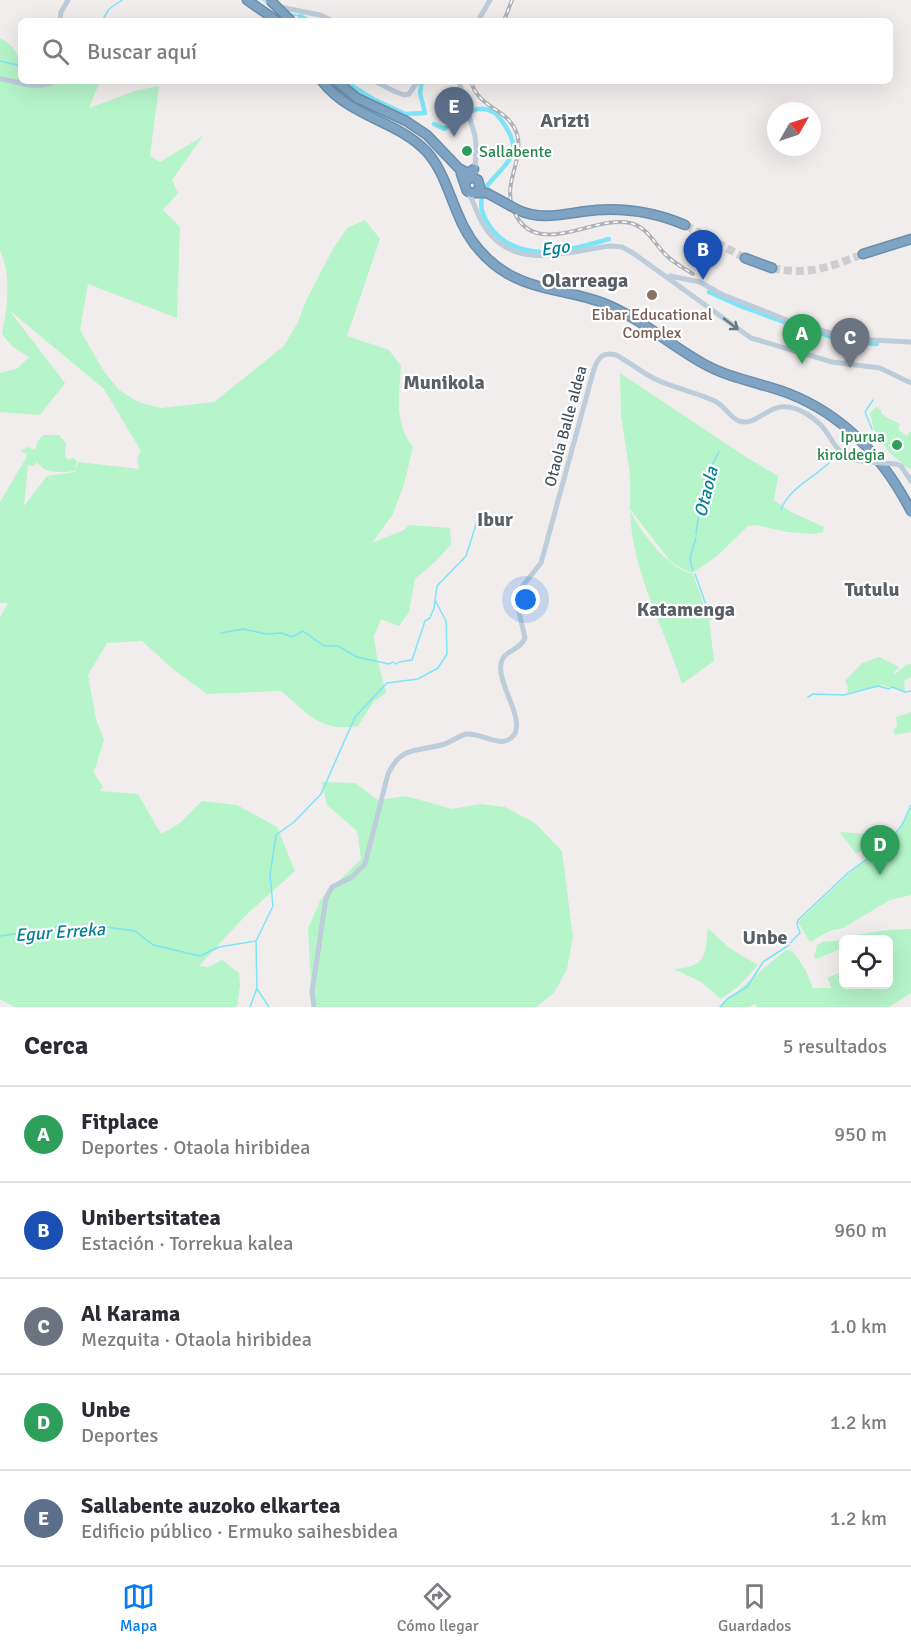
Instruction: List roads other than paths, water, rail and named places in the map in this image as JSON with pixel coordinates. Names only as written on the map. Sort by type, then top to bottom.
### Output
[{"type":"highway","points":[[247,0],[273,18]]},
{"type":"highway","points":[[255,0],[279,18]]},
{"type":"highway","points":[[268,0],[288,18]]},
{"type":"highway","points":[[325,84],[354,109],[401,130]]},
{"type":"highway","points":[[330,84],[356,106],[429,148],[448,178],[465,221],[481,246],[498,262],[542,285],[600,297],[631,311],[712,364],[791,391],[834,414],[862,437],[880,456],[911,503]]},
{"type":"highway","points":[[340,84],[357,98],[417,128],[435,142],[475,185],[518,210],[543,217],[597,210],[629,211],[664,217],[685,225]]},
{"type":"highway","points":[[458,168],[465,172],[475,185]]},
{"type":"highway","points":[[863,254],[911,239]]},
{"type":"highway","points":[[745,258],[772,268]]},
{"type":"highway","points":[[567,290],[630,315],[677,348],[711,368],[790,394],[832,416],[877,458],[911,511]]},
{"type":"main road","points":[[60,18],[68,0]]},
{"type":"main road","points":[[268,0],[285,9],[326,18]]},
{"type":"main road","points":[[480,18],[490,0]]},
{"type":"main road","points":[[0,79],[18,83]]},
{"type":"main road","points":[[21,84],[49,84]]},
{"type":"main road","points":[[380,84],[404,95],[409,94],[416,84]]},
{"type":"main road","points":[[460,84],[476,146],[475,185],[481,220],[500,245],[519,253],[539,256],[610,246],[628,250],[751,338],[832,362],[880,368],[911,383]]},
{"type":"main road","points":[[650,266],[668,275],[692,280],[792,322],[851,339],[911,341]]},
{"type":"main road","points":[[687,291],[686,283],[692,280]]},
{"type":"main road","name":"Otaola Balle aldea","points":[[314,1007],[312,992],[326,898],[332,887],[352,877],[365,864],[392,765],[402,754],[409,751],[438,746],[466,734],[502,742],[509,740],[515,733],[517,726],[500,667],[504,656],[519,648],[525,638],[516,598],[521,588],[541,564],[597,360],[606,353],[616,355],[653,378],[716,402],[733,418],[741,422],[753,420],[775,407],[793,408],[808,415],[824,429],[841,454],[848,459],[896,464],[901,466],[911,481]]},
{"type":"waterway","points":[[104,18],[109,9],[122,0]]},
{"type":"waterway","points":[[263,0],[269,5]]},
{"type":"waterway","points":[[290,14],[300,16]]},
{"type":"waterway","points":[[300,16],[304,18]]},
{"type":"waterway","points":[[0,61],[18,65]]},
{"type":"waterway","points":[[349,84],[373,99],[405,114],[425,113]]},
{"type":"waterway","name":"Ego","points":[[422,84],[420,93],[425,113]]},
{"type":"waterway","name":"Ego","points":[[434,124],[444,129],[467,113],[482,109],[490,110],[497,115],[508,130],[513,142],[511,156],[484,191],[481,202],[482,210],[491,228],[503,240],[516,247],[546,252],[609,239]]},
{"type":"waterway","points":[[709,292],[784,322]]},
{"type":"waterway","points":[[795,325],[851,343],[877,344]]},
{"type":"waterway","points":[[872,429],[865,412],[873,400]]},
{"type":"waterway","name":"Otaola","points":[[696,534],[699,512],[711,467],[719,452]]},
{"type":"waterway","points":[[781,509],[797,488],[832,460]]},
{"type":"waterway","points":[[221,633],[243,629],[266,634],[282,633],[292,637],[303,631],[324,646],[338,646],[357,657],[389,664],[412,660],[425,621],[430,618],[434,608],[437,586],[466,556],[477,521]]},
{"type":"waterway","name":"Otaola","points":[[693,570],[691,558],[696,538]]},
{"type":"waterway","name":"Otaola","points":[[695,574],[711,619]]},
{"type":"waterway","points":[[250,1007],[257,988],[256,941],[273,906],[270,875],[276,835],[294,822],[321,794],[355,717],[387,683],[418,679],[438,668],[447,654],[446,621],[435,600]]},
{"type":"waterway","points":[[808,697],[813,694],[844,695],[878,686],[889,689],[892,687],[905,692],[911,691]]},
{"type":"waterway","name":"Unbe","points":[[790,943],[800,933],[798,920],[849,872],[885,846],[902,825],[911,805]]},
{"type":"waterway","name":"Egur Erreka","points":[[1,936],[59,927],[83,930],[99,926],[135,931],[153,945],[200,956],[219,947],[256,941]]},
{"type":"waterway","name":"Unbe","points":[[720,1007],[727,999],[747,987],[763,962],[789,945]]},
{"type":"waterway","points":[[257,989],[269,1007]]},
{"type":"tunnel","points":[[685,225],[745,258]]},
{"type":"tunnel","points":[[772,268],[808,271],[840,263],[863,254]]},
{"type":"railway","points":[[505,18],[512,0]]},
{"type":"railway","points":[[472,84],[480,97],[513,125],[517,134],[518,152],[510,197],[521,223],[533,232],[548,234],[565,233],[615,222],[630,223],[642,228],[670,259],[693,274]]},
{"type":"place","name":"Sallabente auzoko elkartea","points":[[454,137]]},
{"type":"place","name":"Sallabente","points":[[467,151]]},
{"type":"place","name":"Unibertsitatea","points":[[703,280]]},
{"type":"place","name":"Eibar Educational Complex","points":[[652,295]]},
{"type":"place","name":"Fitplace","points":[[802,364]]},
{"type":"place","name":"Al Karama","points":[[850,368]]},
{"type":"place","name":"Ipurua kiroldegia","points":[[897,445]]},
{"type":"place","name":"Unbe","points":[[880,875]]},
{"type":"district","name":"Arizti","points":[[565,120]]},
{"type":"district","name":"Olarreaga","points":[[585,280]]},
{"type":"district","name":"Munikola","points":[[444,382]]},
{"type":"district","name":"Ibur","points":[[495,519]]},
{"type":"district","name":"Tutulu","points":[[872,589]]},
{"type":"district","name":"Katamenga","points":[[686,609]]},
{"type":"district","name":"Unbe","points":[[765,937]]}]
